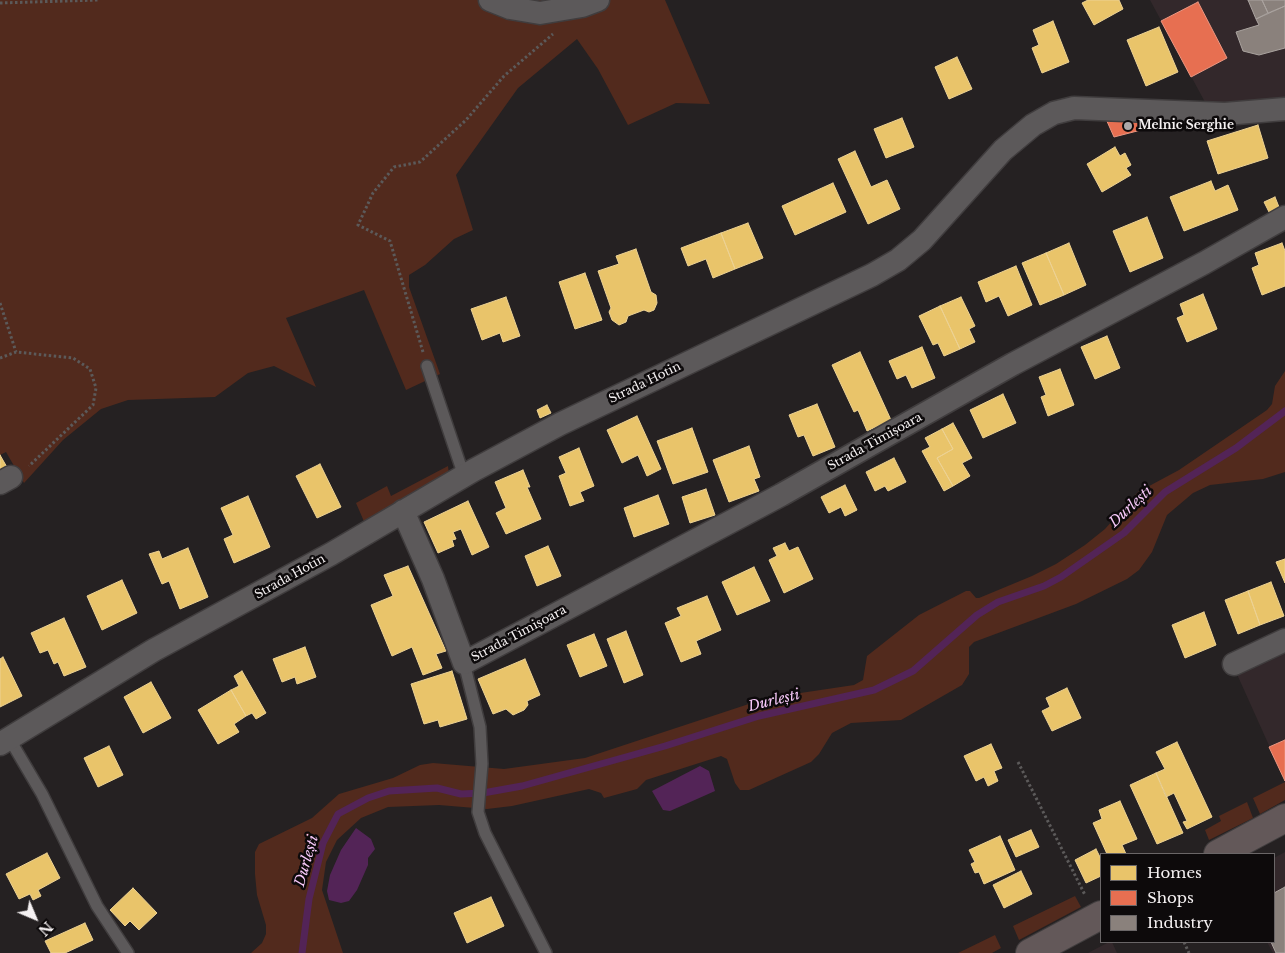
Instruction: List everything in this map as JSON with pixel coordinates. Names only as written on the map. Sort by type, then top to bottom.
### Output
[{"type":"main road","points":[[1220,853],[1285,818]]},
{"type":"main road","points":[[1030,953],[1099,917]]},
{"type":"street","points":[[490,0],[510,8],[540,13],[582,6],[598,0]]},
{"type":"street","name":"Strada Hotin","points":[[4,741],[154,650],[331,554],[464,476],[560,424],[872,275],[898,260],[939,222],[1003,150],[1033,125],[1054,113],[1074,108],[1225,114],[1285,109]]},
{"type":"street","name":"Strada Timișoara","points":[[403,511],[433,579],[464,663],[781,495],[1013,364],[1204,263],[1285,217]]},
{"type":"street","points":[[1234,664],[1285,640]]},
{"type":"lane","points":[[428,366],[464,476]]},
{"type":"lane","name":"Strada Timișoara","points":[[464,663],[480,728],[481,772],[478,812],[485,833],[546,953]]},
{"type":"lane","name":"Strada Hotin","points":[[4,741],[42,794],[97,906],[128,953]]},
{"type":"path","points":[[0,2],[98,0]]},
{"type":"path","points":[[428,366],[390,241],[358,225],[373,193],[394,167],[420,162],[466,120],[504,76],[554,33]]},
{"type":"path","points":[[0,303],[16,352]]},
{"type":"path","points":[[0,358],[16,352],[72,358],[90,369],[96,388],[93,405],[28,467],[6,480]]},
{"type":"path","points":[[1018,762],[1099,917]]},
{"type":"shaded area","points":[[0,0],[665,0],[710,104],[676,103],[628,125],[598,69],[577,39],[518,88],[456,175],[473,230],[454,239],[425,265],[409,275],[409,287],[440,374],[406,390],[364,290],[286,318],[316,387],[274,366],[248,373],[215,397],[128,400],[101,409],[63,440],[24,483],[6,452],[0,455]]},
{"type":"shaded area","points":[[1150,0],[1285,0],[1285,99],[1206,104]]},
{"type":"shaded area","points":[[1285,371],[1285,472],[1263,479],[1210,485],[1193,493],[1167,515],[1152,552],[1139,570],[1127,579],[1076,604],[974,642],[969,647],[969,674],[962,685],[901,720],[851,723],[832,733],[819,754],[811,762],[749,790],[740,790],[735,783],[727,759],[721,756],[646,780],[637,789],[604,798],[601,793],[589,789],[512,806],[487,809],[439,805],[388,807],[361,818],[337,840],[326,862],[322,890],[343,953],[251,953],[262,943],[266,934],[266,925],[257,895],[255,874],[255,852],[259,844],[312,818],[339,794],[393,778],[420,765],[433,763],[504,769],[585,758],[767,698],[854,685],[863,680],[867,656],[919,615],[966,591],[970,591],[976,598],[979,598],[1032,576],[1056,564],[1085,545],[1105,529],[1138,492],[1179,470],[1267,410],[1272,404],[1275,386]]},
{"type":"shaded area","points":[[448,466],[449,475],[366,526],[356,503],[387,486],[391,496]]},
{"type":"shaded area","points":[[1285,649],[1285,781],[1236,672]]},
{"type":"shaded area","points":[[700,766],[709,771],[715,791],[670,811],[663,810],[652,791]]},
{"type":"shaded area","points":[[1285,782],[1285,800],[1260,814],[1253,798]]},
{"type":"shaded area","points":[[1247,802],[1253,818],[1209,840],[1205,830],[1221,821],[1219,816]]},
{"type":"shaded area","points":[[356,828],[371,839],[375,849],[368,858],[368,865],[357,890],[349,901],[341,903],[329,900],[327,891],[330,875],[341,850]]},
{"type":"shaded area","points":[[1285,852],[1285,953],[1273,953],[1268,943],[1275,943],[1275,857]]},
{"type":"shaded area","points":[[1075,896],[1081,907],[1019,940],[1013,926]]},
{"type":"shaded area","points":[[995,935],[1001,948],[992,953],[958,953]]},
{"type":"shaded area","points":[[1107,943],[1112,943],[1117,953],[1088,953]]},
{"type":"building: Homes","points":[[1088,0],[1119,0],[1123,9],[1094,25],[1082,3]]},
{"type":"building: Homes","points":[[1053,21],[1069,62],[1042,73],[1032,48],[1039,45],[1033,30]]},
{"type":"building: Homes","points":[[1159,27],[1178,72],[1146,86],[1127,40]]},
{"type":"building: Homes","points":[[957,57],[972,89],[949,99],[935,67]]},
{"type":"building: Homes","points":[[902,118],[914,147],[886,158],[874,129]]},
{"type":"building: Homes","points":[[1258,125],[1268,158],[1218,174],[1207,141]]},
{"type":"building: Homes","points":[[1115,147],[1120,156],[1125,153],[1131,165],[1126,168],[1131,175],[1102,192],[1087,164]]},
{"type":"building: Homes","points":[[855,151],[871,187],[887,180],[900,209],[868,224],[838,159]]},
{"type":"building: Homes","points":[[1211,181],[1215,191],[1228,185],[1238,210],[1184,231],[1170,197]]},
{"type":"building: Homes","points":[[833,183],[846,212],[795,235],[782,206]]},
{"type":"building: Homes","points":[[1275,197],[1279,207],[1269,212],[1264,202]]},
{"type":"building: Homes","points":[[1147,217],[1163,258],[1130,272],[1113,231]]},
{"type":"building: Homes","points":[[748,223],[763,258],[735,269],[721,233]]},
{"type":"building: Homes","points":[[721,233],[735,269],[713,278],[706,259],[688,266],[681,248]]},
{"type":"building: Homes","points":[[1069,243],[1086,285],[1064,295],[1046,253]]},
{"type":"building: Homes","points":[[1282,243],[1285,251],[1285,286],[1262,295],[1252,268],[1259,265],[1255,253]]},
{"type":"building: Homes","points":[[636,249],[651,292],[656,295],[657,303],[654,310],[649,312],[644,310],[628,316],[626,322],[619,325],[612,320],[609,312],[611,308],[598,271],[619,264],[616,256]]},
{"type":"building: Homes","points":[[1046,253],[1064,295],[1040,305],[1022,263]]},
{"type":"building: Homes","points":[[1016,266],[1032,305],[1008,316],[999,296],[986,302],[978,282]]},
{"type":"building: Homes","points":[[585,273],[602,320],[575,329],[559,282]]},
{"type":"building: Homes","points":[[1203,294],[1217,329],[1187,342],[1177,318],[1184,315],[1180,304]]},
{"type":"building: Homes","points":[[506,297],[520,336],[503,342],[500,333],[482,340],[471,309]]},
{"type":"building: Homes","points":[[961,297],[975,326],[969,329],[975,342],[960,349],[940,306]]},
{"type":"building: Homes","points":[[940,306],[960,349],[944,356],[938,343],[933,345],[919,316]]},
{"type":"building: Homes","points":[[1107,336],[1120,368],[1095,379],[1081,347]]},
{"type":"building: Homes","points":[[922,347],[935,378],[912,388],[906,375],[897,379],[889,361]]},
{"type":"building: Homes","points":[[860,352],[891,420],[867,431],[858,410],[854,412],[832,365]]},
{"type":"building: Homes","points":[[1060,369],[1074,405],[1048,416],[1041,397],[1046,395],[1039,377]]},
{"type":"building: Homes","points":[[1003,394],[1016,423],[983,438],[970,410]]},
{"type":"building: Homes","points":[[817,404],[835,447],[813,456],[804,435],[798,437],[789,415]]},
{"type":"building: Homes","points":[[547,405],[551,413],[540,418],[537,410]]},
{"type":"building: Homes","points":[[637,416],[661,469],[647,476],[638,455],[622,463],[607,430]]},
{"type":"building: Homes","points":[[953,423],[972,458],[962,463],[970,476],[953,486],[937,458],[953,449],[942,429]]},
{"type":"building: Homes","points":[[692,428],[708,472],[673,484],[657,441]]},
{"type":"building: Homes","points":[[942,429],[953,449],[937,458],[953,486],[944,491],[922,451],[930,447],[925,438]]},
{"type":"building: Homes","points":[[749,446],[760,477],[754,479],[759,491],[729,502],[713,460]]},
{"type":"building: Homes","points":[[579,448],[594,486],[580,492],[584,501],[570,506],[559,476],[566,473],[559,457]]},
{"type":"building: Homes","points":[[0,455],[8,469],[0,474]]},
{"type":"building: Homes","points":[[894,458],[906,482],[888,491],[885,486],[875,491],[866,472]]},
{"type":"building: Homes","points":[[320,464],[341,507],[317,518],[296,476]]},
{"type":"building: Homes","points":[[523,470],[530,487],[527,487],[541,519],[506,534],[496,513],[506,508],[495,482]]},
{"type":"building: Homes","points":[[845,485],[857,510],[845,516],[841,507],[829,513],[821,497]]},
{"type":"building: Homes","points":[[706,489],[715,515],[690,523],[682,497]]},
{"type":"building: Homes","points":[[658,495],[669,524],[634,537],[624,508]]},
{"type":"building: Homes","points":[[248,496],[270,547],[234,563],[224,539],[233,535],[221,508]]},
{"type":"building: Homes","points":[[468,501],[489,547],[472,555],[461,529],[453,532],[456,539],[452,540],[454,546],[438,553],[424,522]]},
{"type":"building: Homes","points":[[785,543],[789,551],[798,547],[813,579],[784,593],[769,560],[777,556],[773,548]]},
{"type":"building: Homes","points":[[548,546],[561,576],[537,586],[525,556]]},
{"type":"building: Homes","points":[[188,548],[208,597],[180,609],[169,581],[162,584],[149,554],[159,551],[162,559]]},
{"type":"building: Homes","points":[[1285,559],[1285,583],[1276,562]]},
{"type":"building: Homes","points":[[408,566],[446,651],[436,654],[442,668],[423,675],[412,647],[392,656],[371,605],[393,596],[384,575]]},
{"type":"building: Homes","points":[[754,567],[770,601],[737,615],[722,582]]},
{"type":"building: Homes","points":[[122,580],[137,613],[102,630],[87,596]]},
{"type":"building: Homes","points":[[1271,582],[1284,616],[1260,625],[1248,591]]},
{"type":"building: Homes","points":[[1248,591],[1260,625],[1238,634],[1225,600]]},
{"type":"building: Homes","points":[[707,596],[721,630],[696,641],[701,654],[681,662],[665,623],[681,616],[677,608]]},
{"type":"building: Homes","points":[[1204,612],[1216,645],[1185,658],[1172,625]]},
{"type":"building: Homes","points":[[64,618],[86,667],[64,676],[58,662],[54,664],[48,650],[40,653],[31,633]]},
{"type":"building: Homes","points":[[626,631],[643,675],[624,683],[607,639]]},
{"type":"building: Homes","points":[[594,634],[607,666],[580,677],[567,645]]},
{"type":"building: Homes","points":[[305,647],[316,677],[297,684],[295,677],[282,682],[273,659]]},
{"type":"building: Homes","points":[[3,657],[22,696],[0,707],[0,659]]},
{"type":"building: Homes","points":[[525,659],[540,695],[527,701],[528,705],[524,710],[513,715],[506,709],[493,714],[478,679]]},
{"type":"building: Homes","points":[[242,671],[266,713],[256,719],[252,713],[246,716],[231,690],[239,686],[234,676]]},
{"type":"building: Homes","points":[[452,671],[467,719],[440,727],[438,720],[424,724],[411,684]]},
{"type":"building: Homes","points":[[151,682],[171,718],[143,733],[124,697]]},
{"type":"building: Homes","points":[[1067,688],[1081,718],[1052,731],[1042,711],[1050,707],[1046,698]]},
{"type":"building: Homes","points":[[231,690],[246,716],[234,724],[239,732],[218,744],[198,710]]},
{"type":"building: Homes","points":[[1177,742],[1212,817],[1187,829],[1183,822],[1187,821],[1174,793],[1166,797],[1156,773],[1165,769],[1156,752]]},
{"type":"building: Homes","points":[[991,744],[1002,768],[994,771],[998,781],[988,786],[984,777],[976,781],[964,756]]},
{"type":"building: Homes","points":[[109,746],[123,775],[98,787],[84,758]]},
{"type":"building: Homes","points":[[1156,773],[1183,833],[1157,844],[1130,785]]},
{"type":"building: Homes","points":[[1120,801],[1137,839],[1122,845],[1126,853],[1107,853],[1093,823],[1102,819],[1099,810]]},
{"type":"building: Homes","points":[[1031,830],[1039,847],[1016,857],[1008,840]]},
{"type":"building: Homes","points":[[1000,836],[1015,870],[984,884],[979,872],[975,873],[971,864],[975,862],[969,850]]},
{"type":"building: Homes","points":[[1096,849],[1100,857],[1100,876],[1086,883],[1075,860]]},
{"type":"building: Homes","points":[[47,853],[60,878],[38,890],[41,896],[33,900],[30,894],[19,899],[6,874]]},
{"type":"building: Homes","points":[[1021,871],[1032,894],[1004,908],[993,885]]},
{"type":"building: Homes","points":[[133,888],[157,913],[139,930],[130,921],[125,926],[110,910]]},
{"type":"building: Homes","points":[[491,897],[504,926],[467,943],[454,913]]},
{"type":"building: Homes","points":[[85,923],[93,940],[65,953],[51,953],[45,941]]},
{"type":"building: Shops","points":[[1198,2],[1227,58],[1191,77],[1161,21]]},
{"type":"building: Shops","points":[[1141,118],[1145,129],[1114,137],[1106,119]]},
{"type":"building: Shops","points":[[1285,740],[1285,781],[1269,747]]},
{"type":"building: Industry","points":[[1248,0],[1262,0],[1268,13],[1256,19]]},
{"type":"building: Industry","points":[[1262,0],[1285,0],[1285,6],[1268,13]]},
{"type":"building: Industry","points":[[1285,6],[1285,48],[1259,55],[1243,51],[1236,32],[1259,25],[1256,19]]},
{"type":"building: Industry","points":[[1285,887],[1285,953],[1276,953],[1271,943],[1275,943],[1275,892]]},
{"type":"waterway","name":"Durlești","points":[[302,953],[309,899],[323,843],[338,814],[368,798],[389,791],[437,788],[461,794],[483,793],[522,786],[665,746],[759,716],[874,690],[913,671],[977,615],[998,602],[1044,586],[1061,577],[1124,533],[1165,492],[1236,448],[1285,411]]},
{"type":"place","name":"Melnic Serghie","points":[[1128,126]]}]
